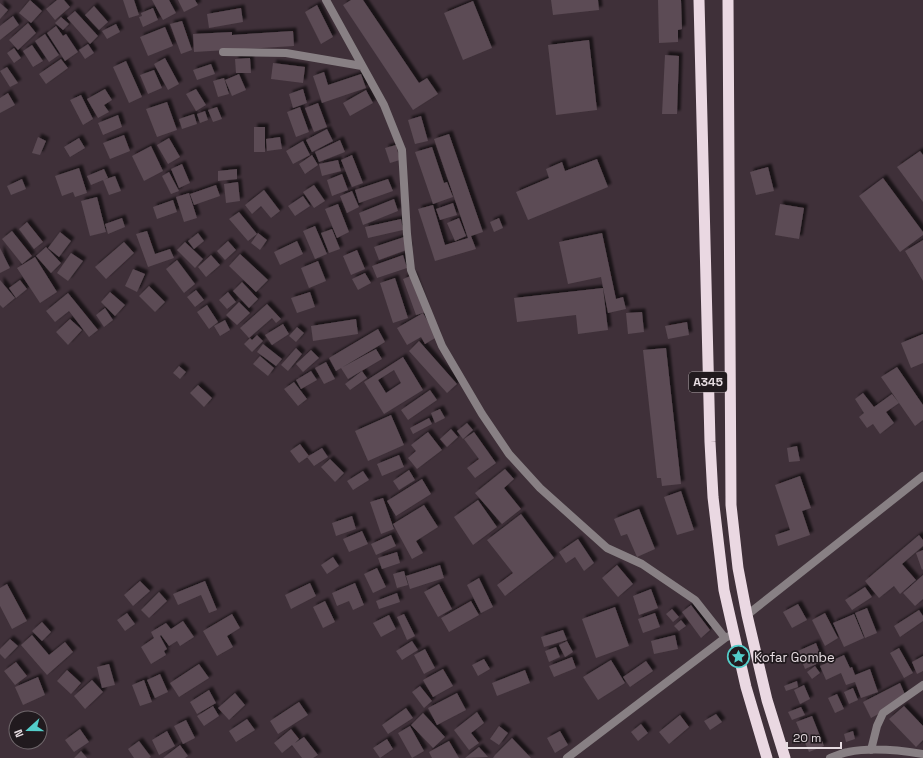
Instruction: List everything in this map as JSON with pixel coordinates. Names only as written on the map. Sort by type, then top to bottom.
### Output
[{"type":"highway","name":"A345","points":[[699,0],[712,489],[729,636],[767,758]]},
{"type":"highway","name":"A345","points":[[728,0],[731,505],[738,568],[747,615],[767,700],[785,758]]},
{"type":"street","points":[[326,0],[384,105],[402,150],[407,234],[412,270],[442,346],[482,414],[509,454],[540,488],[607,548],[642,564],[695,600],[729,636],[567,758]]},
{"type":"street","points":[[223,52],[286,54],[362,66]]},
{"type":"street","points":[[747,615],[923,476]]},
{"type":"street","points":[[870,750],[877,726],[883,713],[923,685]]},
{"type":"street","points":[[830,758],[848,752],[870,750],[905,751],[923,754]]},
{"type":"building","points":[[30,0],[42,11],[31,23],[19,13]]},
{"type":"building","points":[[57,0],[64,0],[70,7],[55,20],[46,9]]},
{"type":"building","points":[[123,0],[134,0],[139,15],[129,18]]},
{"type":"building","points":[[152,0],[169,0],[176,13],[163,20]]},
{"type":"building","points":[[178,0],[195,0],[198,5],[184,12]]},
{"type":"building","points":[[351,0],[363,0],[419,83],[427,78],[438,94],[413,110],[343,5]]},
{"type":"building","points":[[551,0],[598,0],[599,10],[553,15]]},
{"type":"building","points":[[658,0],[681,0],[682,29],[678,30],[678,42],[659,43]]},
{"type":"building","points":[[473,1],[492,48],[463,60],[444,13]]},
{"type":"building","points":[[0,3],[8,10],[0,19]]},
{"type":"building","points":[[317,5],[333,37],[321,44],[305,12]]},
{"type":"building","points":[[94,6],[108,22],[99,30],[85,15]]},
{"type":"building","points":[[153,8],[158,20],[143,27],[139,17],[142,16],[141,13]]},
{"type":"building","points":[[241,8],[243,22],[209,28],[207,14]]},
{"type":"building","points":[[75,11],[98,36],[90,44],[67,18]]},
{"type":"building","points":[[13,16],[19,25],[0,40],[0,26]]},
{"type":"building","points":[[61,17],[69,24],[63,30],[55,23]]},
{"type":"building","points":[[182,21],[192,50],[181,54],[170,24]]},
{"type":"building","points":[[28,23],[36,33],[18,50],[9,40]]},
{"type":"building","points":[[116,24],[120,32],[107,39],[102,31]]},
{"type":"building","points":[[56,26],[63,36],[66,34],[78,52],[65,61],[47,33]]},
{"type":"building","points":[[165,27],[173,46],[148,56],[140,37]]},
{"type":"building","points":[[293,31],[294,46],[194,52],[193,34],[232,32],[232,35]]},
{"type":"building","points":[[45,34],[59,55],[49,62],[35,41]]},
{"type":"building","points":[[589,40],[597,110],[556,115],[548,45]]},
{"type":"building","points":[[88,44],[94,53],[85,59],[79,50]]},
{"type":"building","points":[[32,45],[43,61],[33,67],[23,51]]},
{"type":"building","points":[[14,48],[21,58],[14,63],[7,53]]},
{"type":"building","points":[[665,55],[679,56],[677,114],[662,114]]},
{"type":"building","points":[[165,58],[179,84],[168,90],[154,64]]},
{"type":"building","points":[[250,58],[251,73],[236,73],[235,59]]},
{"type":"building","points":[[61,59],[68,68],[46,84],[39,74]]},
{"type":"building","points":[[126,61],[142,97],[129,103],[113,67]]},
{"type":"building","points":[[273,63],[305,67],[303,83],[271,79]]},
{"type":"building","points":[[211,64],[215,74],[197,80],[193,70]]},
{"type":"building","points":[[7,67],[18,83],[10,87],[0,71]]},
{"type":"building","points":[[154,70],[162,88],[148,94],[140,75]]},
{"type":"building","points":[[324,72],[328,85],[361,74],[366,88],[322,103],[313,76]]},
{"type":"building","points":[[239,74],[246,90],[232,96],[225,80]]},
{"type":"building","points":[[224,78],[229,94],[218,97],[213,81]]},
{"type":"building","points":[[105,89],[112,100],[104,105],[109,112],[98,118],[87,99]]},
{"type":"building","points":[[196,89],[206,105],[196,111],[186,94]]},
{"type":"building","points":[[303,89],[307,103],[293,108],[289,94]]},
{"type":"building","points":[[366,90],[373,103],[350,116],[343,103]]},
{"type":"building","points":[[8,93],[15,105],[0,113],[0,98]]},
{"type":"building","points":[[81,95],[93,119],[83,125],[70,100]]},
{"type":"building","points":[[167,102],[177,130],[157,137],[146,109]]},
{"type":"building","points":[[318,103],[327,127],[314,132],[305,108]]},
{"type":"building","points":[[217,107],[222,119],[213,122],[208,110]]},
{"type":"building","points":[[300,107],[309,132],[296,137],[287,112]]},
{"type":"building","points":[[205,111],[208,120],[200,123],[197,114]]},
{"type":"building","points":[[194,114],[197,124],[182,129],[179,119]]},
{"type":"building","points":[[118,115],[122,127],[103,135],[98,123]]},
{"type":"building","points":[[421,116],[428,141],[415,144],[408,120]]},
{"type":"building","points":[[254,127],[265,127],[265,152],[254,152]]},
{"type":"building","points":[[327,129],[333,141],[312,152],[306,140]]},
{"type":"building","points":[[449,134],[483,232],[471,236],[476,249],[435,261],[418,209],[433,205],[445,245],[468,238],[434,139]]},
{"type":"building","points":[[124,135],[130,151],[110,159],[103,143]]},
{"type":"building","points":[[38,137],[46,141],[40,155],[32,153]]},
{"type":"building","points":[[280,137],[282,149],[267,151],[266,139]]},
{"type":"building","points":[[79,138],[85,148],[70,157],[64,147]]},
{"type":"building","points":[[169,138],[180,157],[168,164],[157,145]]},
{"type":"building","points":[[340,140],[345,152],[319,162],[315,152]]},
{"type":"building","points":[[303,141],[310,155],[293,164],[286,151]]},
{"type":"building","points":[[396,145],[400,160],[390,163],[385,148]]},
{"type":"building","points":[[151,146],[163,171],[144,181],[132,156]]},
{"type":"building","points":[[432,147],[444,183],[447,182],[453,197],[433,204],[415,152]]},
{"type":"building","points":[[920,151],[923,155],[923,202],[897,167]]},
{"type":"building","points":[[312,155],[318,165],[305,174],[299,164]]},
{"type":"building","points":[[352,155],[363,183],[352,187],[341,160]]},
{"type":"building","points":[[597,159],[608,187],[528,220],[516,192],[549,178],[546,169],[562,162],[565,171]]},
{"type":"building","points":[[338,160],[341,171],[322,176],[319,164]]},
{"type":"building","points":[[182,164],[190,183],[179,188],[171,169]]},
{"type":"building","points":[[768,167],[774,191],[756,195],[750,172]]},
{"type":"building","points":[[79,168],[87,193],[75,197],[73,192],[62,196],[55,176]]},
{"type":"building","points":[[104,169],[108,178],[91,185],[87,176]]},
{"type":"building","points":[[237,169],[237,179],[218,181],[218,171]]},
{"type":"building","points":[[169,172],[179,191],[171,194],[162,176]]},
{"type":"building","points":[[342,174],[348,190],[332,196],[327,180]]},
{"type":"building","points":[[115,176],[121,191],[109,195],[103,180]]},
{"type":"building","points":[[883,178],[923,232],[923,235],[900,252],[859,196]]},
{"type":"building","points":[[22,179],[26,189],[11,195],[7,186]]},
{"type":"building","points":[[388,179],[393,191],[359,203],[355,190]]},
{"type":"building","points":[[238,182],[240,201],[226,203],[224,184]]},
{"type":"building","points":[[216,185],[220,196],[194,205],[190,194]]},
{"type":"building","points":[[314,185],[325,201],[314,208],[303,192]]},
{"type":"building","points":[[264,190],[280,211],[271,218],[261,206],[252,214],[245,205]]},
{"type":"building","points":[[352,191],[359,207],[347,213],[340,196]]},
{"type":"building","points":[[189,193],[197,218],[184,222],[176,197]]},
{"type":"building","points":[[303,196],[310,206],[295,216],[288,206]]},
{"type":"building","points":[[97,197],[106,232],[90,236],[81,201]]},
{"type":"building","points":[[394,199],[398,211],[363,225],[359,213]]},
{"type":"building","points":[[173,200],[177,212],[157,219],[153,207]]},
{"type":"building","points":[[453,203],[457,215],[440,220],[436,209]]},
{"type":"building","points":[[338,204],[349,232],[337,238],[325,209]]},
{"type":"building","points":[[780,204],[804,208],[799,239],[775,235]]},
{"type":"building","points":[[239,212],[257,234],[248,241],[229,219]]},
{"type":"building","points":[[122,218],[125,227],[108,234],[105,224]]},
{"type":"building","points":[[459,218],[466,236],[455,241],[447,223]]},
{"type":"building","points":[[499,218],[503,228],[494,232],[490,222]]},
{"type":"building","points":[[401,219],[403,230],[368,238],[365,227]]},
{"type":"building","points":[[27,222],[43,242],[34,249],[19,229]]},
{"type":"building","points":[[315,226],[327,254],[315,259],[303,231]]},
{"type":"building","points":[[332,229],[340,249],[329,253],[321,233]]},
{"type":"building","points":[[12,231],[32,256],[22,264],[2,239]]},
{"type":"building","points":[[147,231],[155,254],[170,249],[174,258],[148,267],[136,234]]},
{"type":"building","points":[[60,232],[71,241],[59,257],[48,248]]},
{"type":"building","points":[[198,233],[204,241],[194,249],[188,241]]},
{"type":"building","points":[[258,233],[267,240],[260,250],[251,243]]},
{"type":"building","points":[[602,233],[616,299],[623,297],[626,309],[608,313],[601,277],[568,284],[559,242]]},
{"type":"building","points":[[404,237],[409,249],[379,260],[374,247]]},
{"type":"building","points":[[923,240],[923,281],[905,251]]},
{"type":"building","points":[[228,241],[236,250],[225,260],[217,251]]},
{"type":"building","points":[[297,241],[303,254],[280,265],[274,252]]},
{"type":"building","points":[[124,242],[134,253],[106,279],[95,267]]},
{"type":"building","points":[[185,242],[203,259],[195,268],[177,250]]},
{"type":"building","points":[[46,247],[61,263],[51,273],[36,256]]},
{"type":"building","points":[[0,248],[10,268],[0,273]]},
{"type":"building","points":[[357,250],[365,269],[351,275],[343,256]]},
{"type":"building","points":[[71,253],[83,261],[68,281],[57,273]]},
{"type":"building","points":[[240,254],[268,280],[256,292],[229,266]]},
{"type":"building","points":[[211,255],[220,265],[206,277],[198,267]]},
{"type":"building","points":[[403,255],[407,268],[377,278],[372,266]]},
{"type":"building","points":[[35,257],[57,292],[40,303],[17,268]]},
{"type":"building","points":[[177,260],[195,284],[184,293],[166,269]]},
{"type":"building","points":[[318,261],[326,281],[309,288],[301,268]]},
{"type":"building","points":[[133,269],[145,274],[137,292],[125,286]]},
{"type":"building","points":[[365,273],[371,283],[358,290],[352,279]]},
{"type":"building","points":[[413,275],[426,312],[416,315],[403,279]]},
{"type":"building","points":[[395,278],[408,318],[393,323],[380,283]]},
{"type":"building","points":[[0,280],[15,298],[3,308],[0,305]]},
{"type":"building","points":[[20,280],[27,289],[16,298],[9,288]]},
{"type":"building","points":[[242,282],[258,299],[249,308],[233,291]]},
{"type":"building","points":[[149,286],[165,302],[155,312],[139,296]]},
{"type":"building","points":[[603,288],[608,330],[578,334],[576,315],[517,322],[514,298]]},
{"type":"building","points":[[196,290],[204,300],[195,307],[187,297]]},
{"type":"building","points":[[110,292],[125,305],[115,316],[101,302]]},
{"type":"building","points":[[228,292],[236,302],[227,309],[219,300]]},
{"type":"building","points":[[310,292],[315,307],[297,313],[291,298]]},
{"type":"building","points":[[68,293],[98,330],[89,337],[69,311],[55,322],[46,311]]},
{"type":"building","points":[[239,302],[250,313],[237,325],[226,315]]},
{"type":"building","points":[[267,304],[281,319],[276,323],[272,318],[249,338],[240,328]]},
{"type":"building","points":[[207,305],[218,322],[209,329],[197,312]]},
{"type":"building","points":[[105,308],[113,320],[104,327],[96,315]]},
{"type":"building","points":[[642,312],[644,332],[628,334],[626,313]]},
{"type":"building","points":[[423,313],[437,337],[425,344],[421,337],[407,345],[397,328]]},
{"type":"building","points":[[70,319],[82,330],[68,345],[56,332]]},
{"type":"building","points":[[356,319],[358,334],[313,341],[311,326]]},
{"type":"building","points":[[225,320],[230,330],[220,336],[214,326]]},
{"type":"building","points":[[687,322],[689,335],[668,339],[665,326]]},
{"type":"building","points":[[283,324],[289,334],[272,345],[265,335]]},
{"type":"building","points":[[297,327],[304,333],[296,342],[289,336]]},
{"type":"building","points":[[378,329],[385,342],[336,371],[329,358]]},
{"type":"building","points":[[923,334],[923,363],[911,368],[901,343]]},
{"type":"building","points":[[257,335],[263,341],[252,352],[244,344],[250,338],[252,340]]},
{"type":"building","points":[[419,341],[457,384],[447,393],[409,351]]},
{"type":"building","points":[[263,344],[282,359],[276,366],[257,352]]},
{"type":"building","points":[[296,348],[302,354],[288,371],[281,365]]},
{"type":"building","points":[[666,348],[681,484],[662,486],[661,478],[657,478],[643,350]]},
{"type":"building","points":[[376,349],[382,359],[348,379],[341,368]]},
{"type":"building","points":[[311,350],[319,358],[303,372],[296,364]]},
{"type":"building","points":[[260,356],[274,368],[268,376],[253,364]]},
{"type":"building","points":[[403,357],[423,390],[384,414],[364,382]],"holes":[[[394,370],[401,383],[386,393],[378,380]]]},
{"type":"building","points":[[326,362],[335,379],[324,384],[315,368]]},
{"type":"building","points":[[179,366],[186,372],[180,379],[173,373]]},
{"type":"building","points":[[897,367],[923,405],[923,420],[915,426],[881,377]]},
{"type":"building","points":[[311,371],[317,380],[301,389],[296,380]]},
{"type":"building","points":[[362,371],[367,378],[350,390],[345,384]]},
{"type":"building","points":[[294,382],[307,399],[298,406],[284,389]]},
{"type":"building","points":[[198,385],[212,398],[204,407],[190,393]]},
{"type":"building","points":[[430,390],[437,400],[408,420],[401,410]]},
{"type":"building","points":[[863,393],[874,407],[892,394],[899,403],[886,412],[894,423],[880,434],[873,424],[867,428],[859,417],[864,413],[855,399]]},
{"type":"building","points":[[440,409],[445,418],[435,423],[431,413]]},
{"type":"building","points":[[391,415],[404,445],[368,461],[355,431]]},
{"type":"building","points":[[429,418],[432,424],[413,434],[410,428]]},
{"type":"building","points":[[467,423],[473,430],[463,439],[457,431]]},
{"type":"building","points":[[451,429],[458,437],[447,447],[440,439]]},
{"type":"building","points":[[428,432],[442,450],[417,469],[408,458],[416,451],[411,445]]},
{"type":"building","points":[[474,432],[496,463],[475,478],[467,468],[479,459],[464,439]]},
{"type":"building","points":[[300,444],[309,456],[299,463],[290,451]]},
{"type":"building","points":[[797,446],[800,461],[789,462],[787,448]]},
{"type":"building","points":[[322,448],[328,457],[314,466],[307,457]]},
{"type":"building","points":[[399,455],[404,467],[382,476],[377,464]]},
{"type":"building","points":[[330,459],[344,473],[335,482],[321,467]]},
{"type":"building","points":[[505,469],[514,479],[504,488],[521,509],[502,524],[475,493]]},
{"type":"building","points":[[409,470],[415,480],[399,490],[393,481]]},
{"type":"building","points":[[363,471],[369,480],[353,490],[347,481]]},
{"type":"building","points":[[800,476],[811,508],[802,511],[810,535],[778,546],[775,535],[790,530],[775,485]]},
{"type":"building","points":[[422,479],[431,494],[396,516],[387,501]]},
{"type":"building","points":[[681,491],[694,530],[677,535],[664,497]]},
{"type":"building","points":[[383,498],[394,529],[381,534],[370,502]]},
{"type":"building","points":[[478,500],[497,527],[473,545],[454,517]]},
{"type":"building","points":[[424,505],[438,527],[416,541],[423,553],[412,559],[393,524]]},
{"type":"building","points":[[639,509],[655,549],[637,557],[627,534],[621,536],[614,519]]},
{"type":"building","points":[[521,514],[554,558],[505,596],[497,585],[513,573],[487,540]]},
{"type":"building","points":[[352,516],[356,529],[336,536],[332,523]]},
{"type":"building","points":[[362,531],[368,544],[349,552],[343,539]]},
{"type":"building","points":[[391,535],[396,546],[376,555],[371,544]]},
{"type":"building","points":[[919,535],[923,540],[923,546],[902,564],[916,580],[900,594],[894,586],[879,598],[865,581]]},
{"type":"building","points":[[578,539],[594,563],[584,571],[575,557],[566,563],[559,552]]},
{"type":"building","points":[[923,550],[923,569],[922,570],[916,553]]},
{"type":"building","points":[[397,552],[400,563],[382,569],[378,558]]},
{"type":"building","points":[[333,557],[339,566],[327,574],[321,565]]},
{"type":"building","points":[[440,565],[444,578],[410,589],[406,576]]},
{"type":"building","points":[[617,565],[633,584],[618,597],[602,578]]},
{"type":"building","points":[[377,568],[386,587],[373,593],[364,574]]},
{"type":"building","points":[[404,571],[408,585],[397,588],[393,574]]},
{"type":"building","points":[[923,575],[923,599],[915,606],[903,593]]},
{"type":"building","points":[[479,578],[493,607],[481,613],[467,585]]},
{"type":"building","points":[[140,581],[150,591],[133,606],[124,595]]},
{"type":"building","points":[[205,581],[217,610],[209,613],[201,595],[178,605],[173,594]]},
{"type":"building","points":[[310,583],[316,596],[291,609],[285,595]]},
{"type":"building","points":[[355,583],[364,605],[353,610],[349,601],[337,606],[332,593]]},
{"type":"building","points":[[7,584],[27,621],[12,629],[0,606],[0,588]]},
{"type":"building","points":[[439,584],[452,609],[438,617],[424,592]]},
{"type":"building","points":[[865,587],[872,597],[852,610],[845,600]]},
{"type":"building","points":[[651,589],[658,608],[639,615],[633,596]]},
{"type":"building","points":[[159,592],[167,601],[149,618],[141,610]]},
{"type":"building","points":[[397,593],[400,602],[379,609],[376,601]]},
{"type":"building","points":[[325,601],[335,622],[323,628],[313,607]]},
{"type":"building","points":[[471,601],[479,615],[449,632],[441,618]]},
{"type":"building","points":[[798,604],[807,620],[792,628],[783,612]]},
{"type":"building","points":[[691,605],[710,630],[701,638],[682,612]]},
{"type":"building","points":[[615,607],[629,646],[596,658],[582,619]]},
{"type":"building","points":[[867,608],[877,633],[865,638],[855,613]]},
{"type":"building","points":[[672,609],[679,617],[673,622],[666,614]]},
{"type":"building","points":[[919,610],[923,616],[923,621],[900,637],[894,626]]},
{"type":"building","points":[[127,613],[135,624],[125,631],[117,620]]},
{"type":"building","points":[[655,613],[660,627],[643,633],[638,619]]},
{"type":"building","points":[[825,613],[838,638],[825,646],[812,620]]},
{"type":"building","points":[[232,614],[240,628],[227,636],[233,647],[217,656],[203,631]]},
{"type":"building","points":[[404,614],[415,636],[407,640],[397,617]]},
{"type":"building","points":[[854,614],[864,638],[844,647],[833,623]]},
{"type":"building","points":[[389,615],[396,629],[381,637],[373,623]]},
{"type":"building","points":[[681,620],[686,626],[679,631],[674,626]]},
{"type":"building","points":[[183,621],[194,637],[180,646],[177,641],[169,646],[161,635],[160,636],[167,649],[164,651],[166,655],[151,664],[141,647],[154,638],[151,632],[166,623],[171,629]]},
{"type":"building","points":[[42,622],[51,632],[42,641],[32,631]]},
{"type":"building","points":[[563,630],[567,640],[544,647],[541,637]]},
{"type":"building","points":[[32,635],[49,655],[65,642],[73,652],[47,675],[21,645]]},
{"type":"building","points":[[675,635],[678,649],[654,654],[651,641]]},
{"type":"building","points":[[10,639],[18,646],[5,659],[0,654],[0,649]]},
{"type":"building","points":[[412,641],[418,650],[402,660],[396,651]]},
{"type":"building","points":[[567,641],[573,652],[565,657],[559,645]]},
{"type":"building","points":[[816,643],[823,661],[805,669],[798,651]]},
{"type":"building","points":[[556,647],[560,657],[549,662],[545,651]]},
{"type":"building","points":[[899,648],[913,673],[904,678],[890,653]]},
{"type":"building","points":[[425,649],[435,668],[424,674],[414,655]]},
{"type":"building","points":[[844,655],[850,668],[852,667],[855,675],[870,669],[878,692],[861,698],[855,682],[846,685],[841,673],[826,680],[820,666]]},
{"type":"building","points":[[923,656],[923,671],[917,674],[912,662]]},
{"type":"building","points":[[572,657],[576,668],[554,677],[549,666]]},
{"type":"building","points":[[484,659],[490,669],[478,676],[472,665]]},
{"type":"building","points":[[611,660],[625,683],[598,700],[583,677]]},
{"type":"building","points":[[646,661],[653,671],[630,687],[623,677]]},
{"type":"building","points":[[16,662],[27,676],[15,685],[4,671]]},
{"type":"building","points":[[109,664],[115,685],[102,688],[97,667]]},
{"type":"building","points":[[199,664],[209,678],[179,697],[170,683]]},
{"type":"building","points":[[815,666],[820,673],[812,679],[807,672]]},
{"type":"building","points":[[443,669],[453,686],[433,697],[423,680]]},
{"type":"building","points":[[67,670],[81,683],[71,694],[57,681]]},
{"type":"building","points":[[525,670],[530,683],[497,696],[492,683]]},
{"type":"building","points":[[160,674],[168,692],[155,698],[147,680]]},
{"type":"building","points":[[38,677],[45,695],[23,705],[15,687]]},
{"type":"building","points":[[92,680],[103,692],[85,709],[74,696]]},
{"type":"building","points":[[144,680],[152,702],[140,706],[132,685]]},
{"type":"building","points":[[797,681],[798,687],[786,691],[784,686]]},
{"type":"building","points":[[900,683],[907,699],[871,718],[863,702]]},
{"type":"building","points":[[804,685],[810,699],[800,704],[794,690]]},
{"type":"building","points":[[420,686],[432,701],[424,708],[412,692]]},
{"type":"building","points":[[853,688],[858,700],[849,704],[844,692]]},
{"type":"building","points":[[209,690],[216,703],[197,714],[190,702]]},
{"type":"building","points":[[235,693],[245,705],[229,720],[218,708]]},
{"type":"building","points":[[457,693],[466,710],[437,725],[428,708]]},
{"type":"building","points":[[837,694],[844,709],[835,713],[828,698]]},
{"type":"building","points":[[299,702],[308,715],[278,734],[270,721]]},
{"type":"building","points":[[213,706],[219,716],[204,726],[197,716]]},
{"type":"building","points":[[904,706],[923,726],[923,740],[916,747],[889,719]]},
{"type":"building","points":[[801,707],[805,715],[792,720],[788,712]]},
{"type":"building","points":[[406,708],[413,718],[388,734],[382,725]]},
{"type":"building","points":[[477,712],[484,723],[471,733],[479,743],[469,750],[454,730]]},
{"type":"building","points":[[423,713],[445,737],[433,748],[411,725]]},
{"type":"building","points":[[716,714],[722,722],[710,730],[704,721]]},
{"type":"building","points":[[680,715],[689,727],[669,744],[659,732]]},
{"type":"building","points":[[812,716],[824,746],[809,752],[796,722]]},
{"type":"building","points":[[247,719],[255,730],[236,742],[229,731]]},
{"type":"building","points":[[186,720],[195,738],[183,744],[174,726]]},
{"type":"building","points":[[641,724],[648,733],[638,741],[631,732]]},
{"type":"building","points":[[410,726],[424,751],[412,758],[398,733]]},
{"type":"building","points":[[499,726],[508,733],[499,745],[490,739]]},
{"type":"building","points":[[80,729],[89,742],[74,752],[65,740]]},
{"type":"building","points":[[291,729],[299,739],[295,743],[304,737],[318,755],[313,758],[302,758],[292,745],[282,753],[274,743]]},
{"type":"building","points":[[167,731],[175,746],[159,755],[152,740]]},
{"type":"building","points":[[560,731],[568,745],[555,753],[547,738]]},
{"type":"building","points":[[853,731],[855,739],[846,742],[844,734]]},
{"type":"building","points":[[512,738],[531,758],[493,758],[495,755]]},
{"type":"building","points":[[387,739],[393,749],[380,758],[373,748]]},
{"type":"building","points":[[139,741],[151,757],[134,758],[128,749]]},
{"type":"building","points":[[449,741],[459,758],[432,758],[429,752]]},
{"type":"building","points":[[180,745],[188,756],[185,758],[163,758]]},
{"type":"building","points":[[479,747],[488,757],[465,758]]},
{"type":"building","points":[[81,751],[87,758],[74,758]]},
{"type":"place","name":"Kofar Gombe","points":[[738,657]]}]
